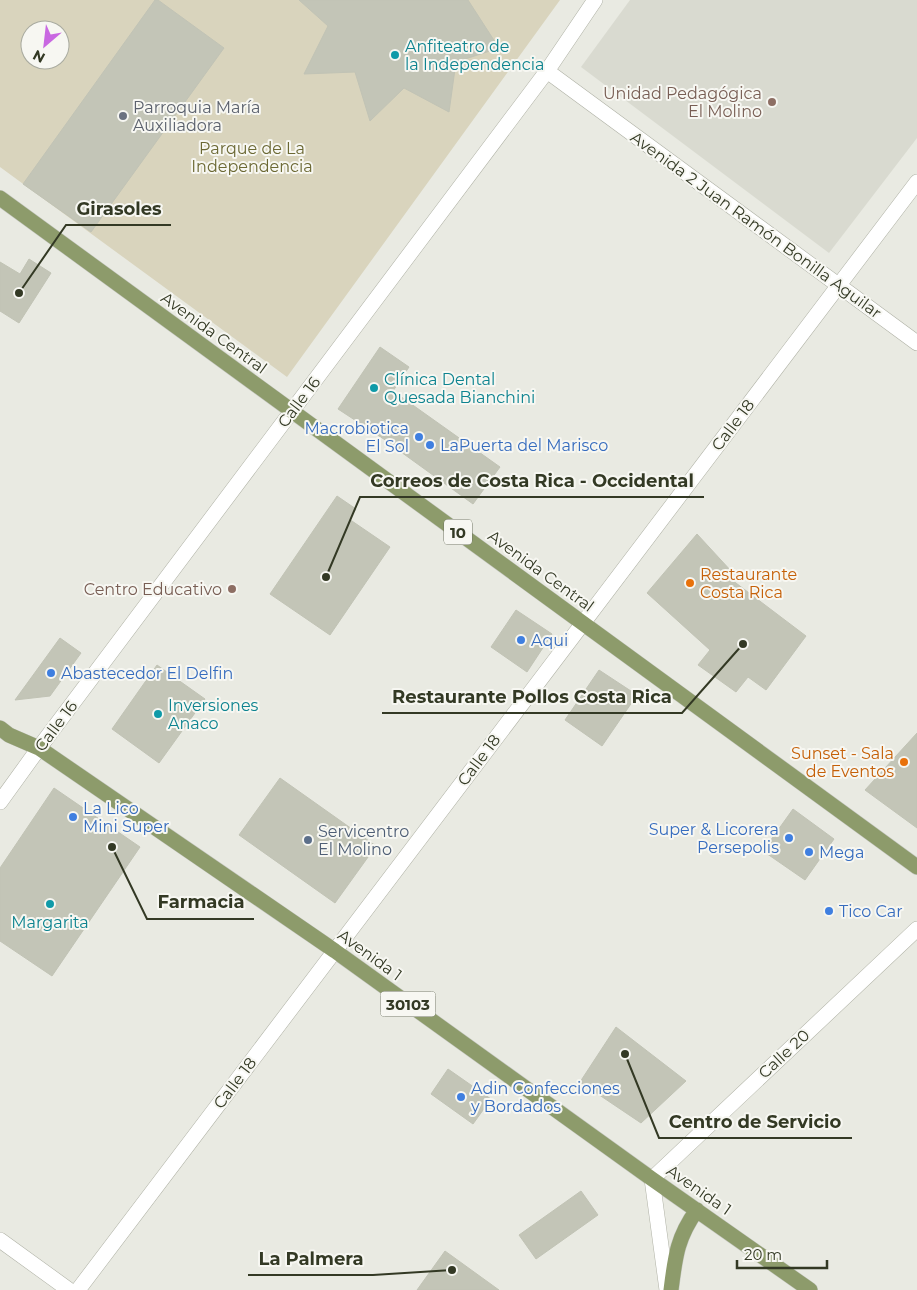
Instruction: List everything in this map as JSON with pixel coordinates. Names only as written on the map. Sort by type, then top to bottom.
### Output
[{"type":"main road","name":"Avenida Central","points":[[0,198],[917,867]]},
{"type":"main road","name":"Avenida 1","points":[[0,728],[9,735],[39,748],[335,951],[810,1290]]},
{"type":"main road","points":[[671,1290],[676,1250],[686,1224],[696,1210]]},
{"type":"street","name":"Calle 16","points":[[0,802],[547,71],[595,0]]},
{"type":"street","name":"Avenida 2 Juan Ramón Bonilla Aguilar","points":[[547,71],[917,343]]},
{"type":"street","name":"Calle 18","points":[[78,1290],[917,182]]},
{"type":"street","name":"Calle 20","points":[[652,1179],[917,930]]},
{"type":"street","points":[[652,1179],[667,1290]]},
{"type":"street","points":[[0,1240],[69,1290]]},
{"type":"shaded area","name":"Unidad Pedagógica El Molino","points":[[630,0],[917,0],[917,138],[829,253],[581,67]]},
{"type":"green space","name":"Parque de La Independencia","points":[[0,0],[560,0],[287,377],[0,167]]},
{"type":"building","name":"Parroquia María Auxiliadora","points":[[155,0],[158,0],[224,48],[91,232],[23,184]]},
{"type":"building","name":"Anfiteatro de la Independencia","points":[[299,0],[468,0],[499,48],[456,62],[449,112],[404,88],[370,121],[355,72],[304,74],[328,26]]},
{"type":"building","points":[[29,259],[51,273],[19,323],[0,311],[0,262],[20,274]]},
{"type":"building","points":[[380,347],[409,367],[393,391],[500,467],[473,504],[402,451],[338,409]]},
{"type":"building","points":[[337,496],[356,509],[349,519],[390,547],[330,635],[270,594]]},
{"type":"building","points":[[697,534],[732,572],[728,577],[806,636],[766,690],[748,677],[736,692],[698,665],[710,650],[647,593]]},
{"type":"building","name":"Aqui","points":[[516,610],[552,634],[527,672],[491,647]]},
{"type":"building","name":"Abastecedor El Delfin","points":[[60,638],[81,653],[50,696],[15,700]]},
{"type":"building","name":"Inversiones Anaco","points":[[157,665],[205,699],[159,763],[112,729]]},
{"type":"building","points":[[599,670],[637,695],[602,746],[565,720]]},
{"type":"building","name":"Sunset - Sala de Eventos","points":[[917,733],[917,828],[865,790]]},
{"type":"building","name":"Servicentro El Molino","points":[[280,778],[376,846],[335,903],[239,835]]},
{"type":"building","name":"Margarita","points":[[54,788],[140,847],[52,976],[0,941],[0,868]]},
{"type":"building","points":[[793,809],[834,839],[805,880],[763,851]]},
{"type":"building","points":[[616,1027],[686,1081],[641,1123],[580,1082]]},
{"type":"building","name":"Adin Confecciones y Bordados","points":[[448,1069],[491,1099],[473,1124],[431,1094]]},
{"type":"building","points":[[581,1191],[598,1215],[536,1259],[519,1235]]},
{"type":"building","points":[[445,1251],[499,1290],[417,1290]]},
{"type":"place","name":"Anfiteatro de la Independencia","points":[[395,55]]},
{"type":"place","name":"Unidad Pedagógica El Molino","points":[[772,102]]},
{"type":"place","name":"Parroquia María Auxiliadora","points":[[123,116]]},
{"type":"place","name":"Girasoles","points":[[19,293]]},
{"type":"place","name":"Clínica Dental Quesada Bianchini","points":[[374,388]]},
{"type":"place","name":"Macrobiotica El Sol","points":[[419,437]]},
{"type":"place","name":"LaPuerta del Marisco","points":[[430,445]]},
{"type":"place","name":"Correos de Costa Rica - Occidental","points":[[326,577]]},
{"type":"place","name":"Restaurante Costa Rica","points":[[690,583]]},
{"type":"place","name":"Centro Educativo","points":[[232,589]]},
{"type":"place","name":"Aqui","points":[[521,640]]},
{"type":"place","name":"Restaurante Pollos Costa Rica","points":[[743,644]]},
{"type":"place","name":"Abastecedor El Delfin","points":[[51,673]]},
{"type":"place","name":"Inversiones Anaco","points":[[158,714]]},
{"type":"place","name":"Sunset - Sala de Eventos","points":[[904,762]]},
{"type":"place","name":"La Lico Mini Super","points":[[73,817]]},
{"type":"place","name":"Super & Licorera Persepolis","points":[[789,838]]},
{"type":"place","name":"Servicentro El Molino","points":[[308,840]]},
{"type":"place","name":"Farmacia","points":[[112,847]]},
{"type":"place","name":"Mega","points":[[809,852]]},
{"type":"place","name":"Margarita","points":[[50,904]]},
{"type":"place","name":"Tico Car","points":[[829,911]]},
{"type":"place","name":"Centro de Servicio","points":[[625,1054]]},
{"type":"place","name":"Adin Confecciones y Bordados","points":[[461,1097]]},
{"type":"place","name":"La Palmera","points":[[452,1270]]}]
